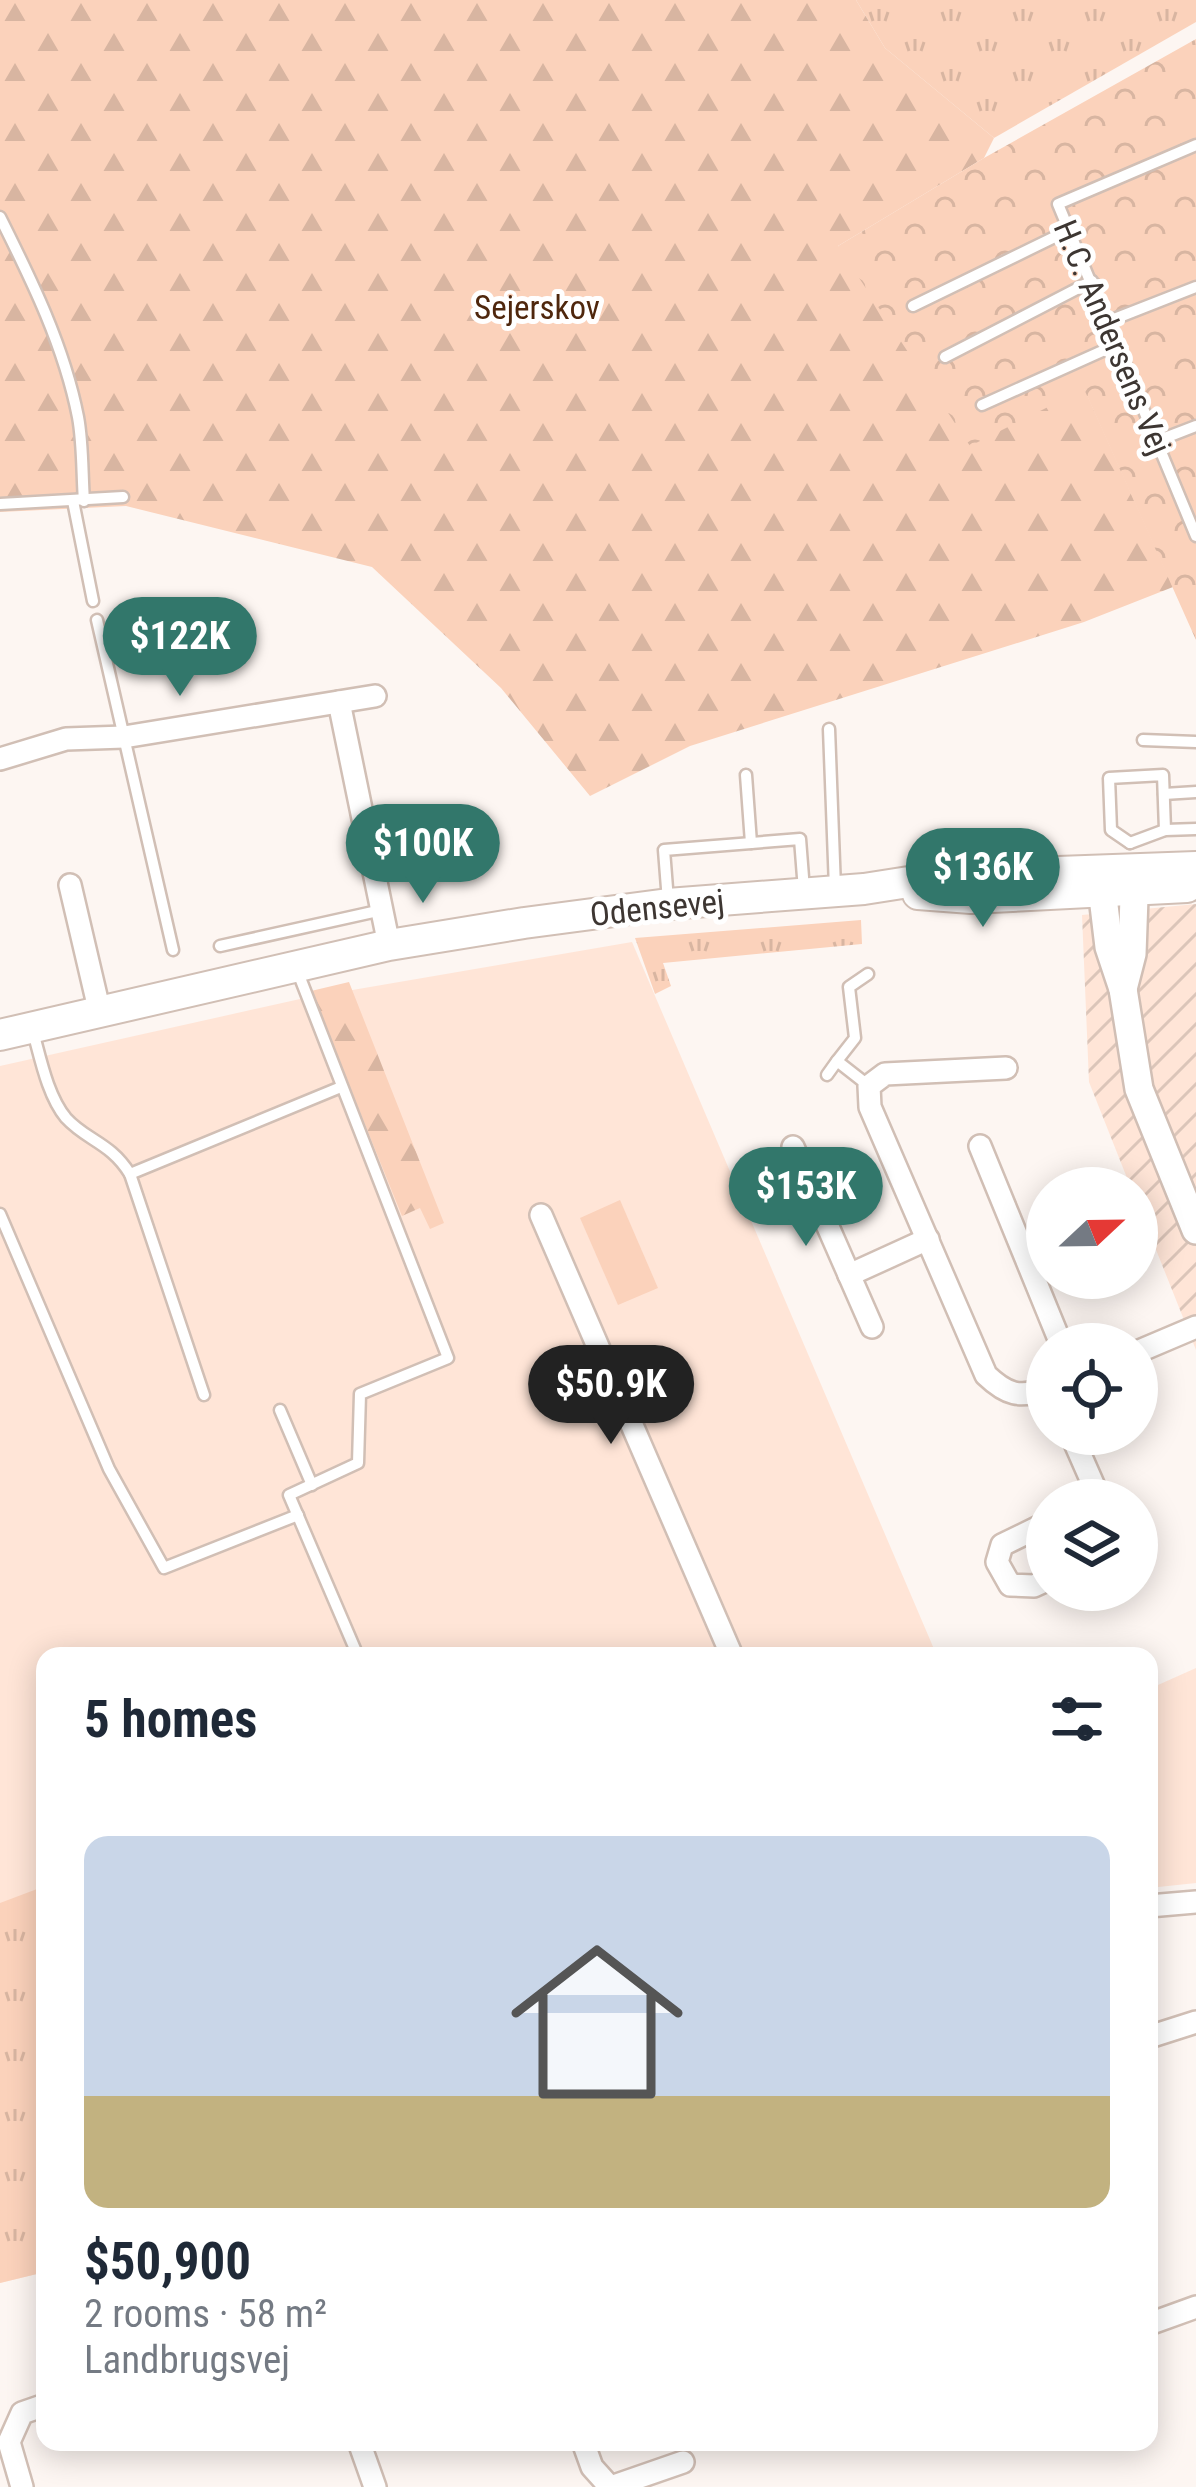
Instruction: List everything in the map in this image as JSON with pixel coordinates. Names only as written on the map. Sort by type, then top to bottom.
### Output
[{"type":"main road","name":"Odensevej","points":[[0,1035],[389,945],[668,904],[835,891],[970,898],[1120,873],[1196,867]]},
{"type":"main road","name":"Odensevej","points":[[1120,873],[1196,886]]},
{"type":"street","points":[[0,759],[66,739],[124,737],[375,696]]},
{"type":"street","points":[[339,703],[389,945]]},
{"type":"street","points":[[1120,873],[1109,947],[1123,989],[1139,1090],[1196,1230]]},
{"type":"street","points":[[70,885],[100,1012]]},
{"type":"street","points":[[1006,1068],[885,1074],[869,1086],[870,1107],[986,1375],[1005,1393],[1026,1396]]},
{"type":"street","points":[[980,1146],[1052,1323]]},
{"type":"street","points":[[793,1148],[872,1327]]},
{"type":"street","points":[[541,1215],[728,1647]]},
{"type":"street","points":[[849,1275],[928,1239]]},
{"type":"street","points":[[1158,1343],[1196,1327]]},
{"type":"street","points":[[1026,1532],[1010,1539],[997,1553],[1000,1572],[1010,1585],[1026,1586]]},
{"type":"street","points":[[1158,1905],[1196,1901]]},
{"type":"street","points":[[1158,2034],[1196,2022]]},
{"type":"street","points":[[1158,2321],[1196,2307]]},
{"type":"street","points":[[22,2487],[9,2443],[22,2413],[36,2408]]},
{"type":"street","points":[[362,2451],[375,2487]]},
{"type":"street","points":[[587,2451],[592,2467],[611,2487],[683,2462]]},
{"type":"lane","name":"H.C. Andersens Vej","points":[[1196,146],[1058,204],[1196,536]]},
{"type":"lane","points":[[0,217],[36,288],[79,421],[79,501],[93,602]]},
{"type":"lane","points":[[913,306],[1069,230]]},
{"type":"lane","points":[[945,357],[1091,281]]},
{"type":"lane","points":[[1109,321],[1196,287]]},
{"type":"lane","points":[[982,405],[1118,344]]},
{"type":"lane","points":[[1157,441],[1196,425]]},
{"type":"lane","points":[[0,504],[123,497]]},
{"type":"lane","points":[[97,620],[173,950]]},
{"type":"lane","points":[[829,729],[835,891]]},
{"type":"lane","points":[[1143,740],[1196,742]]},
{"type":"lane","points":[[746,775],[751,843]]},
{"type":"lane","points":[[1120,873],[1111,830],[1109,778],[1163,775],[1165,830]]},
{"type":"lane","points":[[1164,794],[1196,792]]},
{"type":"lane","points":[[1120,873],[1165,830],[1196,829]]},
{"type":"lane","points":[[668,904],[664,850],[800,839],[835,891]]},
{"type":"lane","points":[[220,946],[382,910]]},
{"type":"lane","points":[[296,966],[448,1358],[360,1394],[358,1463],[289,1495],[354,1647]]},
{"type":"lane","points":[[827,1075],[855,1038],[849,987],[868,974]]},
{"type":"lane","points":[[32,1028],[67,1119],[116,1153],[130,1174],[204,1395]]},
{"type":"lane","points":[[837,1061],[869,1086]]},
{"type":"lane","points":[[130,1174],[341,1087]]},
{"type":"lane","points":[[0,1214],[109,1469],[164,1568],[298,1515]]},
{"type":"lane","points":[[280,1410],[312,1485]]},
{"type":"shaded area","points":[[1196,904],[1196,1350],[1158,1255],[1158,1167],[1123,1167],[1089,1082],[1082,915]]},
{"type":"shaded area","points":[[632,942],[933,1647],[36,1647],[36,2274],[0,2283],[0,1066],[300,999]]},
{"type":"shaded area","points":[[1196,1668],[1196,1883],[1158,1887],[1158,1685]]},
{"type":"green space","name":"Sejerskov","points":[[0,0],[856,0],[885,48],[994,138],[984,158],[838,246],[1084,388],[1173,587],[1084,622],[690,746],[590,796],[501,688],[372,567],[126,506],[0,512]]},
{"type":"green space","points":[[856,0],[1196,0],[1196,22],[994,138],[885,48]]},
{"type":"green space","points":[[1196,39],[1196,640],[1084,389],[970,446],[838,246]]},
{"type":"green space","points":[[861,920],[862,944],[663,963],[671,986],[655,994],[635,938]]},
{"type":"green space","points":[[349,982],[444,1223],[430,1229],[420,1208],[402,1216],[311,991]]},
{"type":"green space","points":[[620,1200],[658,1288],[618,1305],[580,1218]]},
{"type":"green space","points":[[36,1889],[36,2274],[0,2283],[0,1903]]}]
